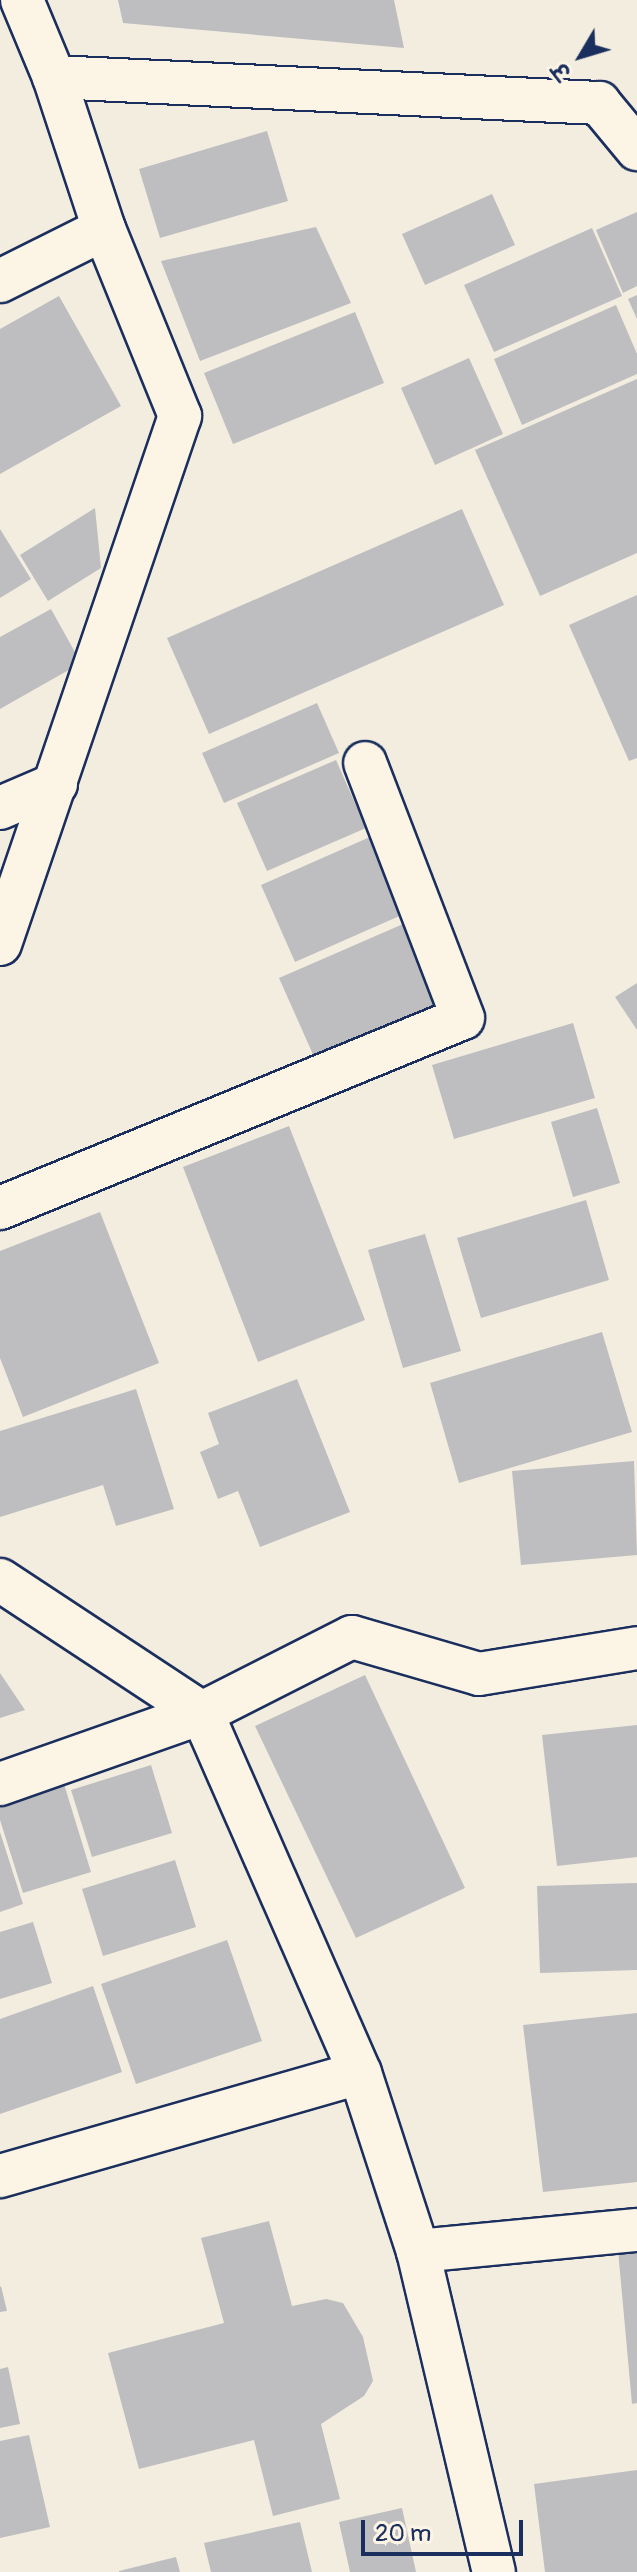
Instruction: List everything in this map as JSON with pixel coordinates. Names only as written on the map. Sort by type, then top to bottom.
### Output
[{"type":"street","points":[[0,944],[180,416],[104,229],[54,77],[22,0]]},
{"type":"street","points":[[54,77],[599,103],[637,149]]},
{"type":"street","points":[[0,281],[104,229]]},
{"type":"street","points":[[0,1208],[463,1018],[365,763]]},
{"type":"street","points":[[0,808],[56,784]]},
{"type":"street","points":[[0,1580],[202,1713],[360,2073],[418,2251],[494,2572]]},
{"type":"street","points":[[0,1784],[202,1713],[352,1637],[479,1674],[637,1648]]},
{"type":"street","points":[[0,2176],[360,2073]]},
{"type":"street","points":[[418,2251],[637,2230]]},
{"type":"building","points":[[118,0],[394,0],[404,48],[123,23]]},
{"type":"building","points":[[267,131],[288,201],[160,238],[139,169]]},
{"type":"building","points":[[492,194],[515,245],[425,285],[402,234]]},
{"type":"building","points":[[637,212],[637,286],[623,293],[596,230]]},
{"type":"building","points":[[316,227],[351,303],[200,361],[161,261]]},
{"type":"building","points":[[592,228],[622,296],[494,352],[464,285]]},
{"type":"building","points":[[637,295],[637,319],[628,299]]},
{"type":"building","points":[[59,296],[121,406],[0,474],[0,329]]},
{"type":"building","points":[[616,305],[637,354],[637,374],[522,425],[494,359]]},
{"type":"building","points":[[355,312],[384,383],[233,444],[204,373]]},
{"type":"building","points":[[469,358],[503,434],[435,465],[401,388]]},
{"type":"building","points":[[637,379],[637,553],[540,596],[475,450]]},
{"type":"building","points":[[95,508],[101,568],[48,601],[20,555]]},
{"type":"building","points":[[462,509],[504,605],[209,734],[167,638]]},
{"type":"building","points":[[0,529],[31,579],[0,598]]},
{"type":"building","points":[[637,595],[637,758],[629,761],[569,625]]},
{"type":"building","points":[[51,609],[81,663],[0,709],[0,637]]},
{"type":"building","points":[[317,703],[339,753],[224,803],[202,753]]},
{"type":"building","points":[[336,760],[366,828],[267,871],[237,803]]},
{"type":"building","points":[[370,837],[404,914],[295,962],[261,885]]},
{"type":"building","points":[[410,921],[449,1011],[319,1068],[279,978]]},
{"type":"building","points":[[637,983],[637,1030],[615,997]]},
{"type":"building","points":[[573,1023],[595,1098],[454,1139],[432,1065]]},
{"type":"building","points":[[597,1108],[620,1183],[573,1197],[551,1122]]},
{"type":"building","points":[[289,1126],[365,1320],[258,1362],[183,1167]]},
{"type":"building","points":[[586,1200],[609,1280],[481,1318],[457,1238]]},
{"type":"building","points":[[100,1212],[159,1363],[23,1417],[0,1358],[0,1251]]},
{"type":"building","points":[[425,1234],[461,1351],[403,1368],[368,1250]]},
{"type":"building","points":[[602,1332],[632,1432],[459,1483],[430,1383]]},
{"type":"building","points":[[297,1379],[350,1512],[260,1547],[238,1491],[218,1499],[200,1452],[219,1444],[208,1413]]},
{"type":"building","points":[[136,1389],[174,1509],[116,1526],[103,1485],[0,1517],[0,1431]]},
{"type":"building","points":[[634,1461],[637,1555],[521,1565],[512,1471]]},
{"type":"building","points":[[0,1673],[25,1710],[0,1718]]},
{"type":"building","points":[[365,1675],[465,1888],[356,1938],[255,1726]]},
{"type":"building","points":[[637,1725],[637,1857],[557,1866],[542,1735]]},
{"type":"building","points":[[151,1765],[172,1833],[92,1857],[71,1790]]},
{"type":"building","points":[[64,1784],[91,1872],[23,1893],[0,1820],[0,1803]]},
{"type":"building","points":[[0,1832],[23,1904],[0,1912]]},
{"type":"building","points":[[175,1860],[196,1927],[103,1956],[82,1889]]},
{"type":"building","points":[[637,1883],[637,1970],[540,1973],[537,1886]]},
{"type":"building","points":[[33,1922],[52,1983],[0,1999],[0,1932]]},
{"type":"building","points":[[227,1940],[262,2041],[136,2084],[101,1984]]},
{"type":"building","points":[[93,1986],[122,2072],[0,2114],[0,2019]]},
{"type":"building","points":[[637,2013],[637,2182],[543,2192],[523,2025]]},
{"type":"building","points":[[269,2221],[292,2306],[326,2299],[343,2303],[363,2337],[373,2381],[364,2396],[321,2424],[340,2499],[273,2516],[254,2440],[139,2469],[108,2353],[224,2323],[201,2238]]},
{"type":"building","points":[[637,2249],[637,2403],[632,2404],[618,2250]]},
{"type":"building","points":[[0,2287],[7,2311],[0,2312]]},
{"type":"building","points":[[8,2367],[20,2424],[0,2428],[0,2369]]},
{"type":"building","points":[[29,2435],[50,2527],[0,2538],[0,2441]]},
{"type":"building","points":[[637,2470],[637,2572],[545,2572],[534,2484]]},
{"type":"building","points":[[402,2508],[416,2572],[350,2572],[339,2522]]},
{"type":"building","points":[[300,2522],[312,2572],[211,2572],[204,2543]]},
{"type":"building","points":[[176,2557],[180,2572],[119,2572],[119,2571]]}]
